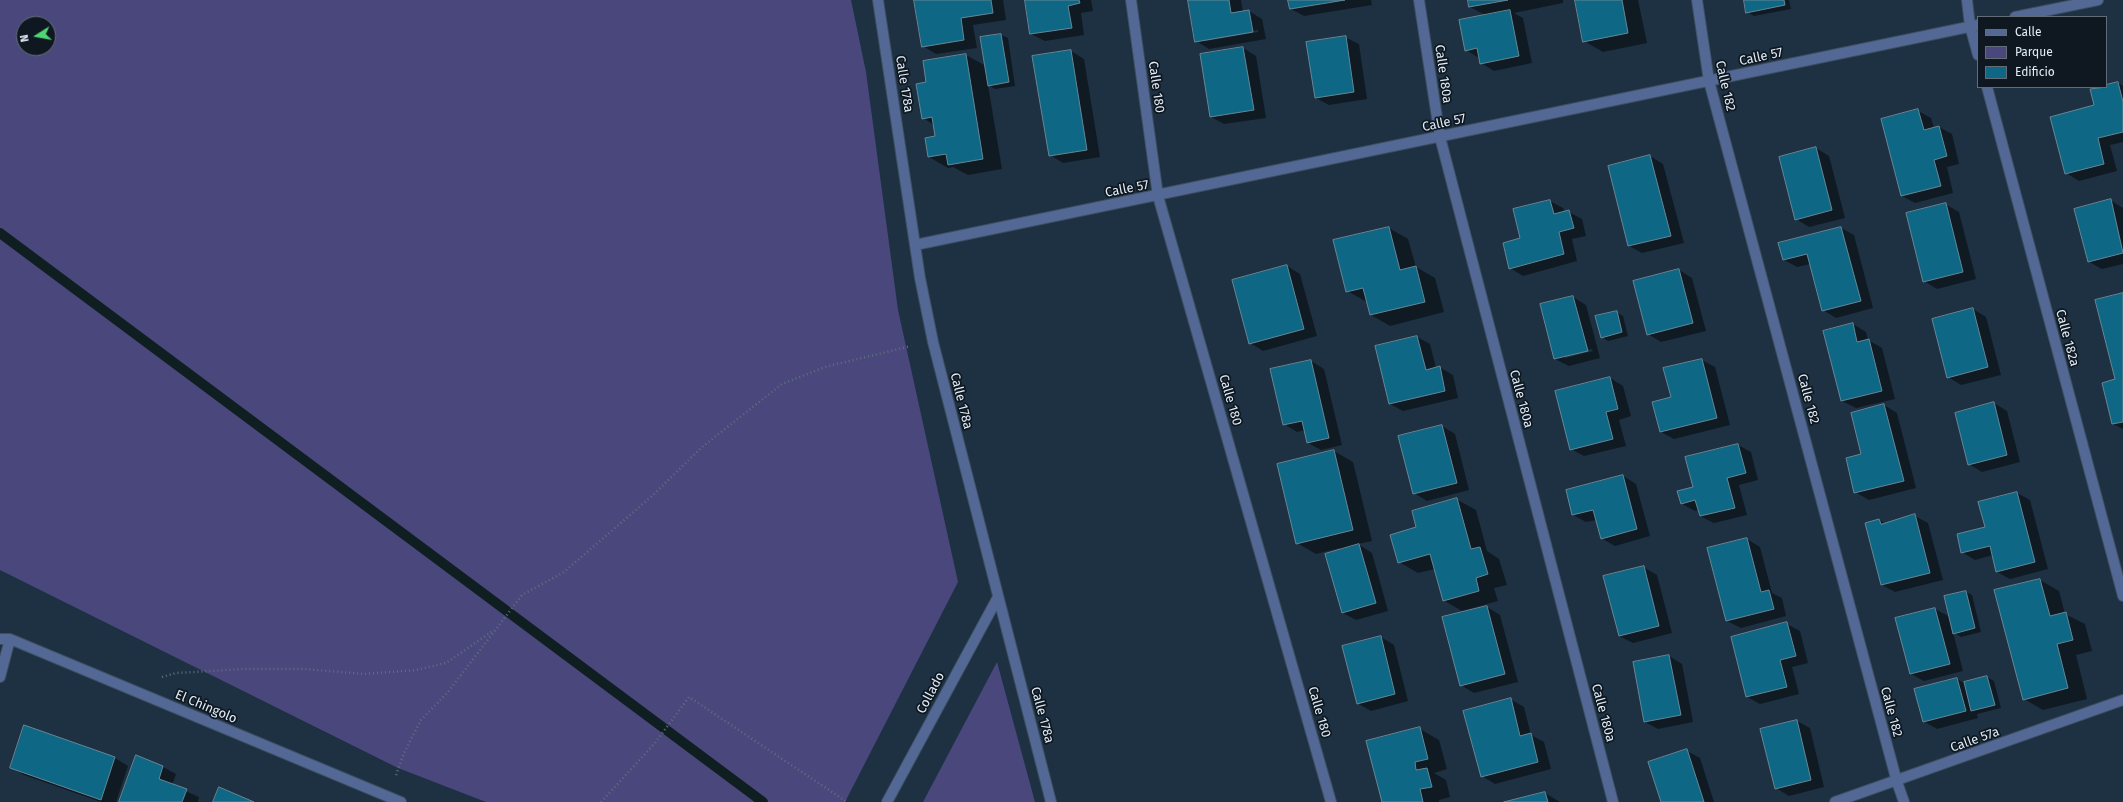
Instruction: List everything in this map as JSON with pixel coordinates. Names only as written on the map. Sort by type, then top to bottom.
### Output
[{"type":"street","name":"Calle 178a","points":[[878,0],[915,245],[933,342],[1051,802]]},
{"type":"street","name":"Calle 180","points":[[1131,0],[1158,196],[1331,802]]},
{"type":"street","name":"Calle 180a","points":[[1419,0],[1440,137],[1613,802]]},
{"type":"street","name":"Calle 182","points":[[1698,0],[1709,81],[1896,782],[1904,802]]},
{"type":"street","points":[[1967,0],[1974,26],[1977,48]]},
{"type":"street","points":[[2020,16],[2098,0]]},
{"type":"street","name":"Calle 57","points":[[915,245],[1158,196],[1974,26]]},
{"type":"street","name":"Calle 182a","points":[[1987,88],[2123,596]]},
{"type":"street","name":"Collado","points":[[887,802],[998,597]]},
{"type":"street","points":[[0,677],[5,639]]},
{"type":"street","name":"El Chingolo","points":[[5,639],[401,802]]},
{"type":"street","name":"Calle 57a","points":[[1835,802],[1896,782],[2123,700]]},
{"type":"path","points":[[388,796],[404,753],[421,720],[448,692],[522,595],[564,572],[647,501],[702,447],[782,384],[825,367],[933,342]]},
{"type":"path","points":[[161,678],[176,673],[242,669],[305,669],[364,674],[416,670],[446,663],[496,628]]},
{"type":"path","points":[[601,802],[655,744],[681,711],[689,698],[847,802]]},
{"type":"green space","points":[[0,0],[851,0],[866,72],[898,310],[958,582],[845,802],[486,802],[398,768],[0,570]]},
{"type":"green space","points":[[997,662],[1035,802],[923,802]]},
{"type":"building","points":[[914,0],[991,0],[993,13],[961,18],[964,40],[922,47]]},
{"type":"building","points":[[1025,0],[1079,0],[1080,3],[1068,6],[1072,28],[1030,34]]},
{"type":"building","points":[[1188,0],[1229,0],[1231,13],[1249,10],[1253,32],[1195,42]]},
{"type":"building","points":[[1288,0],[1345,0],[1290,9]]},
{"type":"building","points":[[1468,0],[1508,0],[1469,7]]},
{"type":"building","points":[[1575,0],[1622,0],[1628,33],[1583,42]]},
{"type":"building","points":[[1744,0],[1784,0],[1785,5],[1746,13]]},
{"type":"building","points":[[1510,10],[1519,56],[1480,64],[1477,48],[1465,51],[1459,20]]},
{"type":"building","points":[[1001,34],[1009,82],[988,86],[980,37]]},
{"type":"building","points":[[1346,36],[1354,92],[1315,98],[1306,42]]},
{"type":"building","points":[[1243,47],[1254,110],[1210,117],[1200,54]]},
{"type":"building","points":[[1071,50],[1087,150],[1049,156],[1032,56]]},
{"type":"building","points":[[966,54],[983,159],[948,165],[946,154],[928,157],[925,138],[935,136],[932,117],[922,119],[916,84],[926,82],[923,61]]},
{"type":"building","points":[[2118,82],[2123,102],[2123,132],[2098,138],[2104,164],[2065,174],[2050,117],[2094,105],[2090,89],[2107,88],[2107,85]]},
{"type":"building","points":[[1918,109],[1924,130],[1939,126],[1947,156],[1934,160],[1941,186],[1901,196],[1881,119]]},
{"type":"building","points":[[1816,147],[1832,210],[1795,220],[1779,157]]},
{"type":"building","points":[[1650,155],[1671,236],[1628,246],[1608,166]]},
{"type":"building","points":[[2111,199],[2123,253],[2088,262],[2074,209]]},
{"type":"building","points":[[1550,200],[1554,214],[1569,210],[1574,228],[1559,232],[1564,254],[1509,269],[1503,243],[1520,238],[1513,209]]},
{"type":"building","points":[[1946,203],[1963,272],[1923,282],[1906,213]]},
{"type":"building","points":[[1389,227],[1400,270],[1416,266],[1425,302],[1370,315],[1363,288],[1346,292],[1333,240]]},
{"type":"building","points":[[1841,227],[1861,301],[1822,311],[1807,254],[1783,260],[1778,243]]},
{"type":"building","points":[[1287,265],[1304,329],[1249,344],[1232,280]]},
{"type":"building","points":[[1679,269],[1693,323],[1647,335],[1633,281]]},
{"type":"building","points":[[2123,293],[2123,422],[2112,424],[2102,383],[2115,379],[2095,300]]},
{"type":"building","points":[[1573,296],[1588,351],[1554,359],[1540,304]]},
{"type":"building","points":[[1973,308],[1988,367],[1947,378],[1932,319]]},
{"type":"building","points":[[1617,311],[1622,332],[1601,338],[1595,316]]},
{"type":"building","points":[[1853,323],[1857,342],[1869,339],[1882,391],[1841,401],[1823,331]]},
{"type":"building","points":[[1417,336],[1426,370],[1440,366],[1445,391],[1389,404],[1375,346]]},
{"type":"building","points":[[1702,359],[1717,418],[1660,432],[1652,402],[1671,397],[1663,368]]},
{"type":"building","points":[[1311,360],[1329,438],[1307,443],[1302,421],[1283,425],[1270,369]]},
{"type":"building","points":[[1610,377],[1618,409],[1606,412],[1613,439],[1570,450],[1555,391]]},
{"type":"building","points":[[1994,402],[2007,455],[1968,465],[1955,413]]},
{"type":"building","points":[[1884,404],[1904,481],[1854,493],[1846,458],[1861,454],[1851,413]]},
{"type":"building","points":[[1442,425],[1457,483],[1413,494],[1398,436]]},
{"type":"building","points":[[1738,444],[1746,473],[1727,478],[1735,508],[1700,516],[1695,500],[1681,504],[1677,491],[1693,487],[1685,457]]},
{"type":"building","points":[[1334,450],[1353,530],[1296,544],[1277,464]]},
{"type":"building","points":[[1623,475],[1637,529],[1601,539],[1593,510],[1572,515],[1566,490]]},
{"type":"building","points":[[2017,492],[2035,562],[1996,572],[1990,546],[1961,553],[1957,534],[1985,527],[1978,502]]},
{"type":"building","points":[[1457,498],[1471,549],[1480,547],[1488,574],[1476,578],[1479,591],[1443,601],[1430,554],[1398,563],[1390,535],[1416,527],[1412,511]]},
{"type":"building","points":[[1915,514],[1930,573],[1881,585],[1865,523],[1879,519],[1881,524]]},
{"type":"building","points":[[1747,538],[1761,592],[1769,590],[1774,609],[1726,621],[1707,548]]},
{"type":"building","points":[[1359,544],[1376,603],[1342,613],[1325,554]]},
{"type":"building","points":[[1644,566],[1659,626],[1619,636],[1603,576]]},
{"type":"building","points":[[2040,579],[2050,616],[2066,612],[2073,640],[2057,644],[2068,688],[2023,700],[1994,590]]},
{"type":"building","points":[[1966,591],[1975,628],[1953,634],[1944,596]]},
{"type":"building","points":[[1487,606],[1505,674],[1460,686],[1442,617]]},
{"type":"building","points":[[1935,608],[1950,664],[1910,674],[1895,618]]},
{"type":"building","points":[[1787,622],[1796,656],[1780,660],[1787,687],[1746,697],[1731,637]]},
{"type":"building","points":[[1381,636],[1395,694],[1357,704],[1342,646]]},
{"type":"building","points":[[1669,655],[1681,715],[1644,722],[1633,662]]},
{"type":"building","points":[[1987,676],[1995,705],[1971,711],[1964,682]]},
{"type":"building","points":[[1957,678],[1966,711],[1923,722],[1914,689]]},
{"type":"building","points":[[1511,698],[1520,736],[1531,733],[1538,762],[1481,777],[1463,711]]},
{"type":"building","points":[[1797,720],[1811,780],[1775,789],[1760,729]]},
{"type":"building","points":[[24,725],[115,757],[101,800],[10,768]]},
{"type":"building","points":[[1420,727],[1428,759],[1415,762],[1416,770],[1427,768],[1432,787],[1420,789],[1423,802],[1382,802],[1366,741]]},
{"type":"building","points":[[1687,749],[1704,802],[1661,802],[1648,762]]},
{"type":"building","points":[[136,755],[163,766],[159,779],[187,789],[182,802],[119,802]]},
{"type":"building","points":[[219,787],[254,802],[213,802]]},
{"type":"building","points":[[1545,792],[1548,802],[1504,802]]},
{"type":"waterway","points":[[0,233],[763,802]]}]
